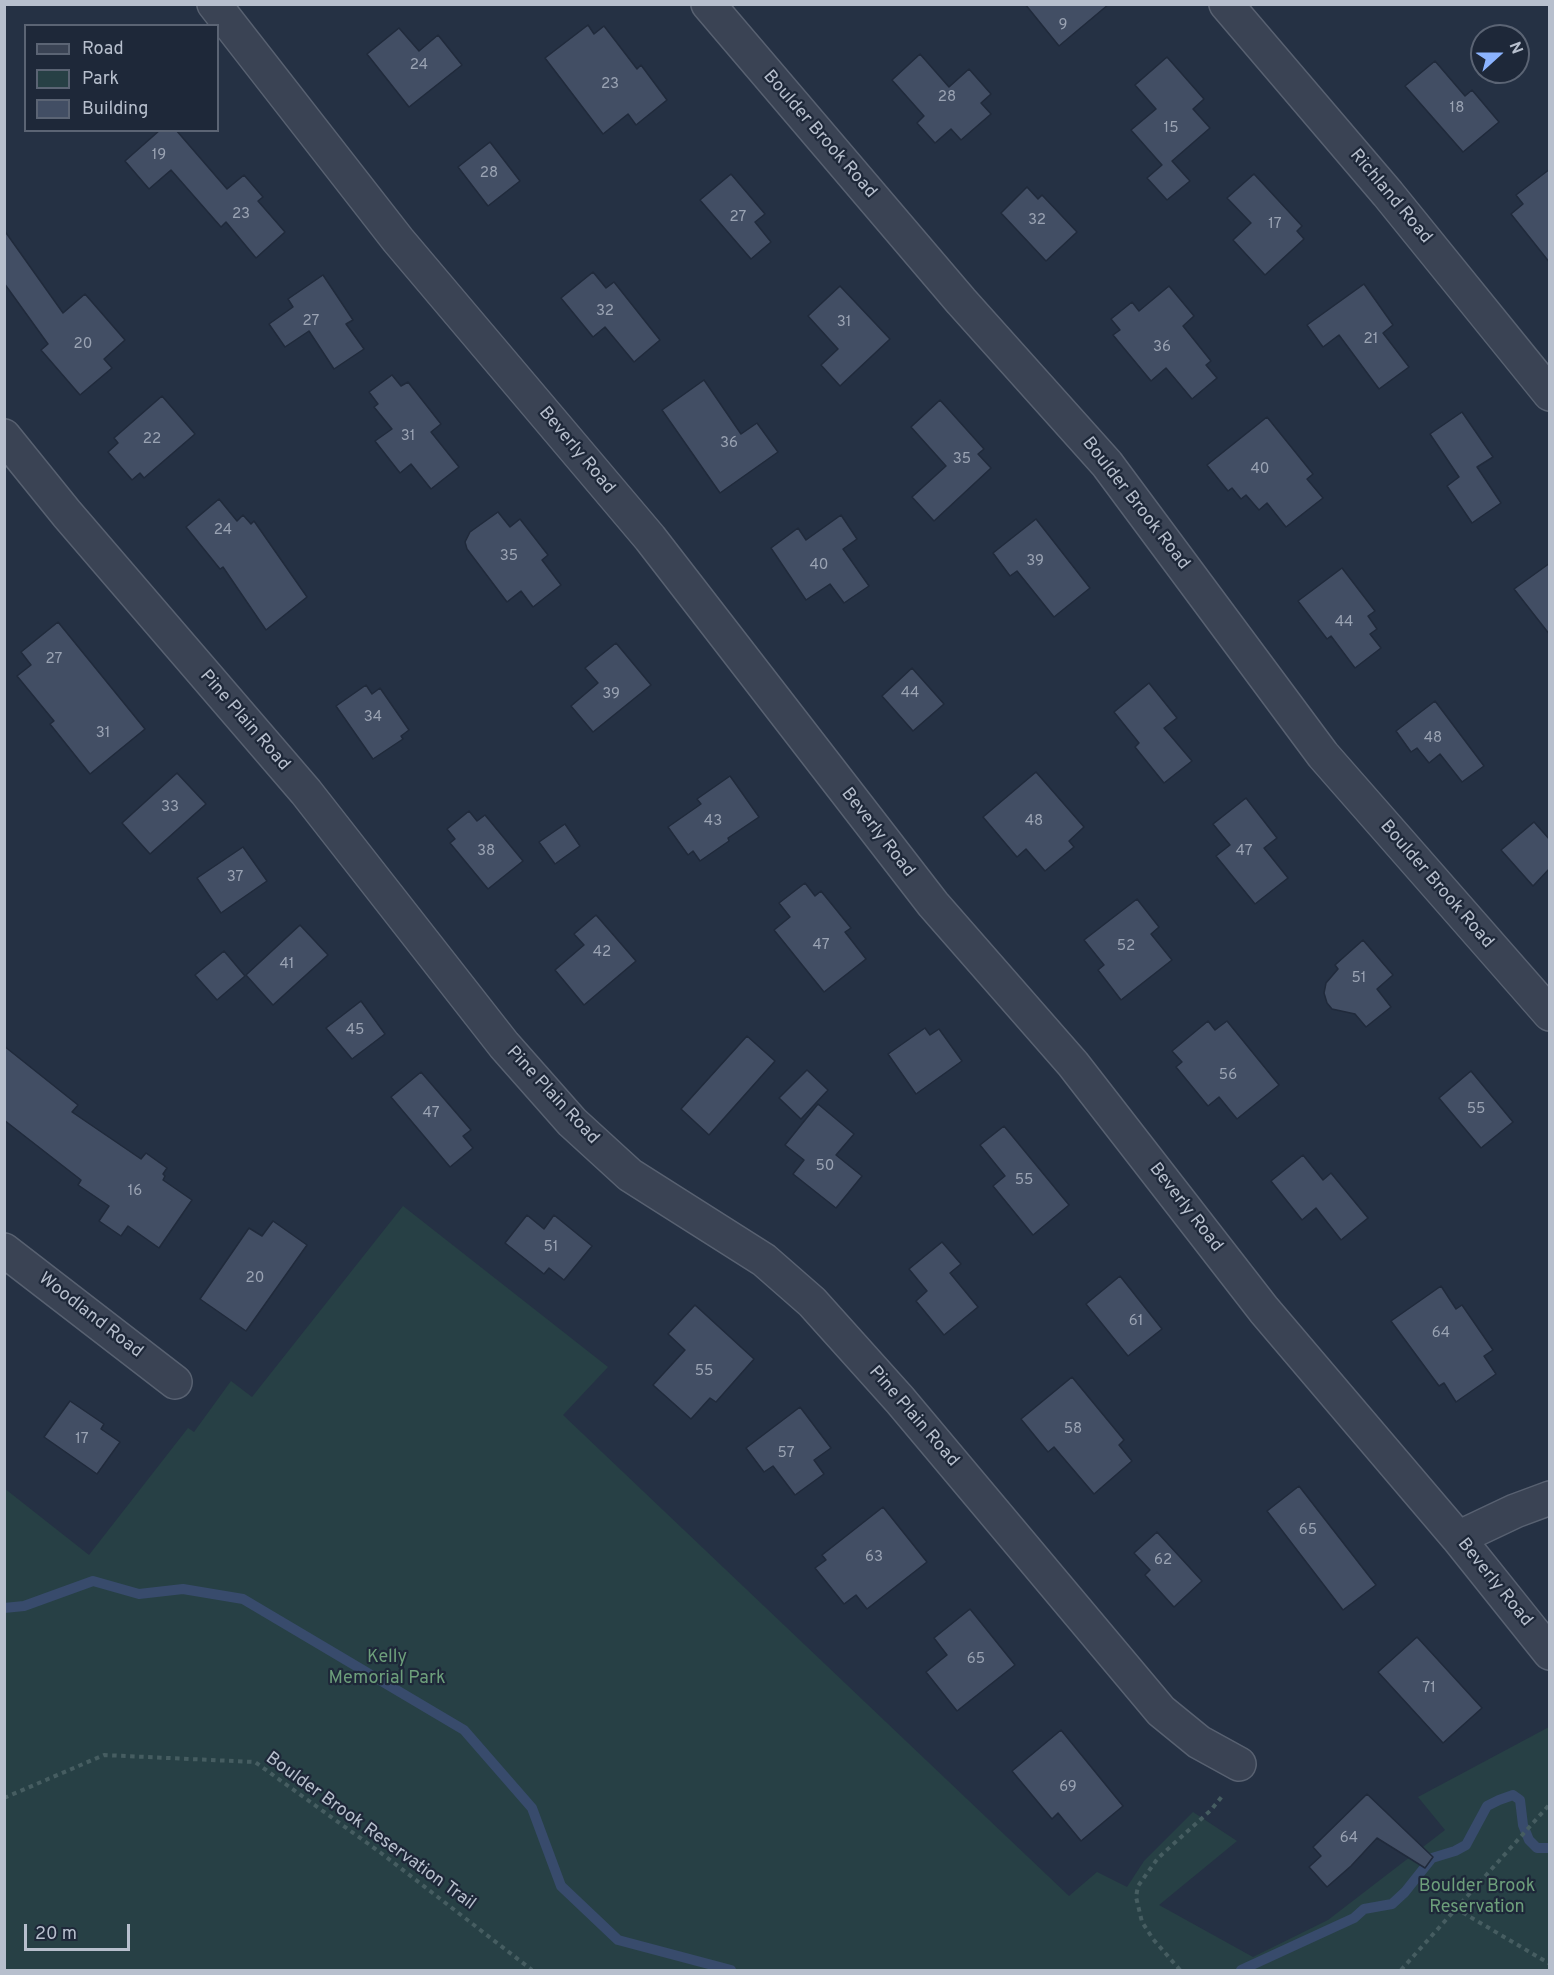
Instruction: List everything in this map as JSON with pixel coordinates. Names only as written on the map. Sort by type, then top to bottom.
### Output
[{"type":"street","name":"Beverly Road","points":[[214,4],[398,240],[650,538],[933,904],[1073,1064],[1264,1310],[1458,1538],[1550,1653]]},
{"type":"street","name":"Boulder Brook Road","points":[[708,4],[961,301],[1107,464],[1323,755],[1550,1014]]},
{"type":"street","name":"Richland Road","points":[[1226,4],[1388,194],[1550,394]]},
{"type":"street","name":"Pine Plain Road","points":[[4,436],[67,514],[306,792],[504,1045],[572,1122],[630,1175],[764,1260],[812,1302],[900,1400],[1161,1711],[1198,1742],[1239,1764]]},
{"type":"street","name":"Woodland Road","points":[[4,1250],[176,1382]]},
{"type":"street","points":[[1458,1538],[1550,1498]]},
{"type":"path","name":"Boulder Brook Reservation Trail","points":[[4,1798],[104,1755],[255,1762],[381,1853],[532,1971]]},
{"type":"path","points":[[1180,1971],[1153,1940],[1142,1922],[1136,1897],[1138,1886],[1158,1858],[1220,1800],[1228,1789],[1239,1764]]},
{"type":"path","points":[[1401,1971],[1550,1804]]},
{"type":"path","points":[[1455,1908],[1550,1964]]},
{"type":"green space","name":"Kelly Memorial Park","points":[[403,1206],[608,1367],[563,1415],[1069,1896],[1097,1872],[1127,1887],[1144,1861],[1193,1812],[1237,1841],[1159,1905],[1253,1957],[1328,1920],[1445,1830],[1418,1797],[1549,1727],[1549,1970],[5,1970],[4,1488],[89,1555],[188,1428],[194,1432],[231,1381],[252,1397]]},
{"type":"building","points":[[1025,4],[1109,4],[1059,46]]},
{"type":"building","points":[[588,25],[594,34],[604,26],[637,69],[641,65],[667,100],[636,125],[628,114],[603,134],[545,58]]},
{"type":"building","points":[[399,28],[419,51],[438,35],[462,65],[409,107],[367,54]]},
{"type":"building","points":[[920,54],[949,87],[969,69],[991,94],[981,103],[991,114],[961,140],[951,129],[935,143],[917,123],[924,116],[892,80]]},
{"type":"building","points":[[1167,57],[1204,99],[1193,109],[1210,128],[1172,161],[1190,181],[1167,200],[1147,178],[1162,165],[1131,130],[1156,109],[1135,85]]},
{"type":"building","points":[[1435,61],[1465,96],[1472,90],[1499,122],[1463,152],[1405,86]]},
{"type":"building","points":[[158,132],[178,132],[227,189],[244,175],[263,197],[258,201],[285,232],[256,258],[226,222],[221,227],[171,170],[149,189],[125,161]]},
{"type":"building","points":[[490,142],[520,181],[488,206],[458,167]]},
{"type":"building","points":[[1550,169],[1550,263],[1511,214],[1523,204],[1516,195]]},
{"type":"building","points":[[731,174],[765,214],[755,222],[771,242],[751,259],[700,200]]},
{"type":"building","points":[[1254,174],[1302,226],[1297,231],[1304,239],[1265,275],[1233,240],[1251,223],[1227,198]]},
{"type":"building","points":[[1027,187],[1038,199],[1042,195],[1077,232],[1046,261],[1001,213]]},
{"type":"building","points":[[4,230],[63,313],[85,294],[125,340],[104,359],[112,368],[80,395],[41,350],[48,344],[4,283]]},
{"type":"building","points":[[593,272],[606,288],[614,282],[660,340],[634,362],[605,327],[593,337],[561,298]]},
{"type":"building","points":[[323,275],[353,320],[346,324],[364,349],[334,369],[309,331],[285,347],[269,324],[293,307],[288,299]]},
{"type":"building","points":[[1364,284],[1393,325],[1383,333],[1409,367],[1379,389],[1339,335],[1323,347],[1307,325]]},
{"type":"building","points":[[840,286],[890,339],[840,386],[821,365],[838,349],[808,316]]},
{"type":"building","points":[[1169,286],[1194,316],[1183,326],[1211,361],[1206,365],[1217,378],[1192,399],[1166,368],[1151,381],[1113,335],[1120,330],[1111,319],[1132,302],[1139,311]]},
{"type":"building","points":[[392,375],[401,386],[408,382],[441,424],[431,432],[459,467],[431,489],[411,464],[400,473],[375,441],[392,429],[374,407],[378,404],[369,392]]},
{"type":"building","points":[[704,380],[741,434],[757,423],[778,452],[720,493],[662,410]]},
{"type":"building","points":[[162,396],[195,434],[144,478],[140,473],[132,480],[108,452],[118,443],[114,438]]},
{"type":"building","points":[[940,400],[984,449],[978,454],[991,468],[934,521],[912,497],[946,466],[911,427]]},
{"type":"building","points":[[1462,412],[1493,457],[1477,467],[1501,503],[1472,523],[1447,486],[1459,477],[1430,434]]},
{"type":"building","points":[[1267,417],[1313,474],[1307,479],[1323,498],[1286,527],[1267,503],[1259,510],[1246,495],[1241,499],[1232,488],[1228,491],[1207,465]]},
{"type":"building","points":[[219,499],[237,521],[243,515],[251,524],[254,521],[307,597],[266,630],[223,567],[220,569],[186,527]]},
{"type":"building","points":[[498,512],[510,527],[520,519],[548,555],[542,560],[561,585],[533,607],[521,591],[507,602],[467,549],[465,542],[470,532]]},
{"type":"building","points":[[841,515],[857,539],[843,549],[869,586],[844,603],[830,584],[806,600],[771,548],[798,528],[806,540]]},
{"type":"building","points":[[1036,519],[1090,588],[1054,617],[1017,571],[1010,576],[993,553]]},
{"type":"building","points":[[1550,563],[1550,635],[1514,589]]},
{"type":"building","points":[[1342,568],[1375,611],[1368,616],[1377,629],[1370,634],[1381,648],[1355,668],[1331,636],[1327,639],[1298,601]]},
{"type":"building","points":[[58,622],[145,729],[90,774],[50,724],[54,721],[17,676],[31,665],[21,652]]},
{"type":"building","points":[[616,643],[651,685],[593,732],[571,706],[598,683],[585,668]]},
{"type":"building","points":[[912,668],[944,704],[913,731],[882,696]]},
{"type":"building","points":[[1149,683],[1177,718],[1164,728],[1192,761],[1164,783],[1135,747],[1139,743],[1114,712]]},
{"type":"building","points":[[366,685],[372,694],[380,688],[409,730],[401,736],[403,739],[373,759],[336,706]]},
{"type":"building","points":[[1435,701],[1484,766],[1462,782],[1440,754],[1429,763],[1417,748],[1411,752],[1396,731]]},
{"type":"building","points":[[1036,772],[1084,827],[1069,841],[1074,847],[1045,871],[1026,849],[1017,857],[983,817]]},
{"type":"building","points":[[177,773],[206,804],[150,854],[122,823]]},
{"type":"building","points":[[730,776],[759,817],[700,861],[693,851],[688,855],[668,827],[701,804],[697,799]]},
{"type":"building","points":[[1246,798],[1277,838],[1264,848],[1288,878],[1255,904],[1216,856],[1230,845],[1213,824]]},
{"type":"building","points":[[469,811],[477,821],[485,815],[523,861],[488,889],[450,843],[455,839],[447,829]]},
{"type":"building","points":[[1534,822],[1550,840],[1550,868],[1533,886],[1501,850]]},
{"type":"building","points":[[565,824],[580,846],[555,864],[539,842]]},
{"type":"building","points":[[243,847],[267,881],[221,913],[197,878]]},
{"type":"building","points":[[805,883],[815,896],[821,891],[851,928],[845,932],[866,959],[824,992],[774,930],[790,917],[779,903]]},
{"type":"building","points":[[1137,899],[1159,927],[1151,934],[1172,960],[1121,1000],[1098,970],[1104,965],[1084,940]]},
{"type":"building","points":[[596,915],[636,961],[584,1005],[555,970],[584,945],[574,934]]},
{"type":"building","points":[[300,925],[328,955],[273,1005],[246,975]]},
{"type":"building","points":[[1363,940],[1393,975],[1377,989],[1391,1007],[1366,1027],[1355,1014],[1332,1009],[1324,993],[1326,983],[1338,969],[1335,965]]},
{"type":"building","points":[[224,951],[245,976],[217,1000],[195,975]]},
{"type":"building","points":[[361,1001],[385,1034],[352,1059],[326,1028]]},
{"type":"building","points":[[1208,1021],[1215,1030],[1227,1021],[1279,1085],[1237,1119],[1219,1097],[1208,1106],[1176,1067],[1182,1062],[1172,1051]]},
{"type":"building","points":[[925,1028],[930,1035],[939,1029],[962,1061],[916,1094],[888,1054]]},
{"type":"building","points":[[747,1036],[775,1061],[709,1135],[681,1109]]},
{"type":"building","points":[[4,1046],[78,1105],[72,1112],[141,1159],[146,1153],[167,1168],[163,1174],[165,1176],[163,1180],[192,1200],[159,1248],[128,1226],[121,1236],[99,1221],[109,1206],[78,1185],[81,1180],[4,1120]]},
{"type":"building","points":[[807,1070],[828,1090],[801,1119],[779,1098]]},
{"type":"building","points":[[1471,1071],[1513,1122],[1481,1148],[1439,1098]]},
{"type":"building","points":[[421,1072],[471,1130],[463,1136],[473,1148],[450,1167],[391,1097]]},
{"type":"building","points":[[818,1104],[854,1134],[836,1155],[862,1176],[836,1208],[793,1174],[804,1160],[785,1145]]},
{"type":"building","points":[[1004,1126],[1069,1205],[1033,1235],[993,1186],[1005,1176],[980,1145]]},
{"type":"building","points":[[1303,1155],[1323,1180],[1331,1173],[1368,1218],[1341,1240],[1316,1208],[1302,1220],[1271,1181]]},
{"type":"building","points":[[527,1215],[544,1229],[554,1215],[592,1246],[564,1280],[549,1268],[544,1274],[505,1243]]},
{"type":"building","points":[[273,1221],[307,1245],[246,1331],[200,1299],[249,1228],[262,1236]]},
{"type":"building","points":[[942,1242],[961,1264],[950,1273],[978,1307],[944,1335],[916,1301],[927,1291],[909,1269]]},
{"type":"building","points":[[1120,1276],[1162,1329],[1128,1356],[1086,1304]]},
{"type":"building","points":[[1441,1286],[1456,1309],[1462,1305],[1493,1350],[1484,1356],[1496,1374],[1456,1402],[1444,1383],[1439,1386],[1391,1321]]},
{"type":"building","points":[[695,1305],[754,1359],[716,1402],[710,1398],[691,1419],[653,1385],[685,1350],[668,1334]]},
{"type":"building","points":[[1072,1377],[1124,1440],[1119,1445],[1132,1461],[1094,1494],[1054,1447],[1048,1452],[1021,1419]]},
{"type":"building","points":[[70,1401],[104,1424],[101,1429],[120,1442],[97,1474],[44,1437]]},
{"type":"building","points":[[800,1407],[831,1448],[814,1460],[824,1474],[795,1495],[773,1466],[764,1472],[746,1448]]},
{"type":"building","points":[[1299,1486],[1376,1585],[1343,1610],[1267,1511]]},
{"type":"building","points":[[883,1507],[927,1562],[867,1609],[856,1595],[844,1604],[815,1568],[826,1560],[822,1555]]},
{"type":"building","points":[[1157,1532],[1202,1581],[1174,1607],[1145,1575],[1150,1570],[1134,1553]]},
{"type":"building","points":[[970,1609],[1015,1665],[957,1711],[926,1672],[947,1655],[934,1638]]},
{"type":"building","points":[[1417,1637],[1482,1708],[1443,1743],[1378,1672]]},
{"type":"building","points":[[1061,1730],[1123,1806],[1081,1841],[1058,1813],[1052,1819],[1012,1771]]},
{"type":"building","points":[[1367,1794],[1433,1857],[1425,1868],[1377,1838],[1327,1887],[1309,1867],[1321,1856],[1313,1847]]},
{"type":"waterway","points":[[4,1608],[24,1606],[93,1581],[139,1594],[183,1589],[243,1599],[464,1730],[532,1808],[561,1886],[618,1940],[731,1970]]},
{"type":"waterway","points":[[1241,1970],[1354,1918],[1364,1909],[1392,1904],[1405,1892],[1432,1858],[1466,1845],[1487,1806],[1499,1800],[1513,1795],[1520,1800],[1523,1825],[1529,1840],[1537,1848],[1550,1848]]},
{"type":"park label","name":"Boulder Brook Reservation","points":[[1477,1897]]}]
